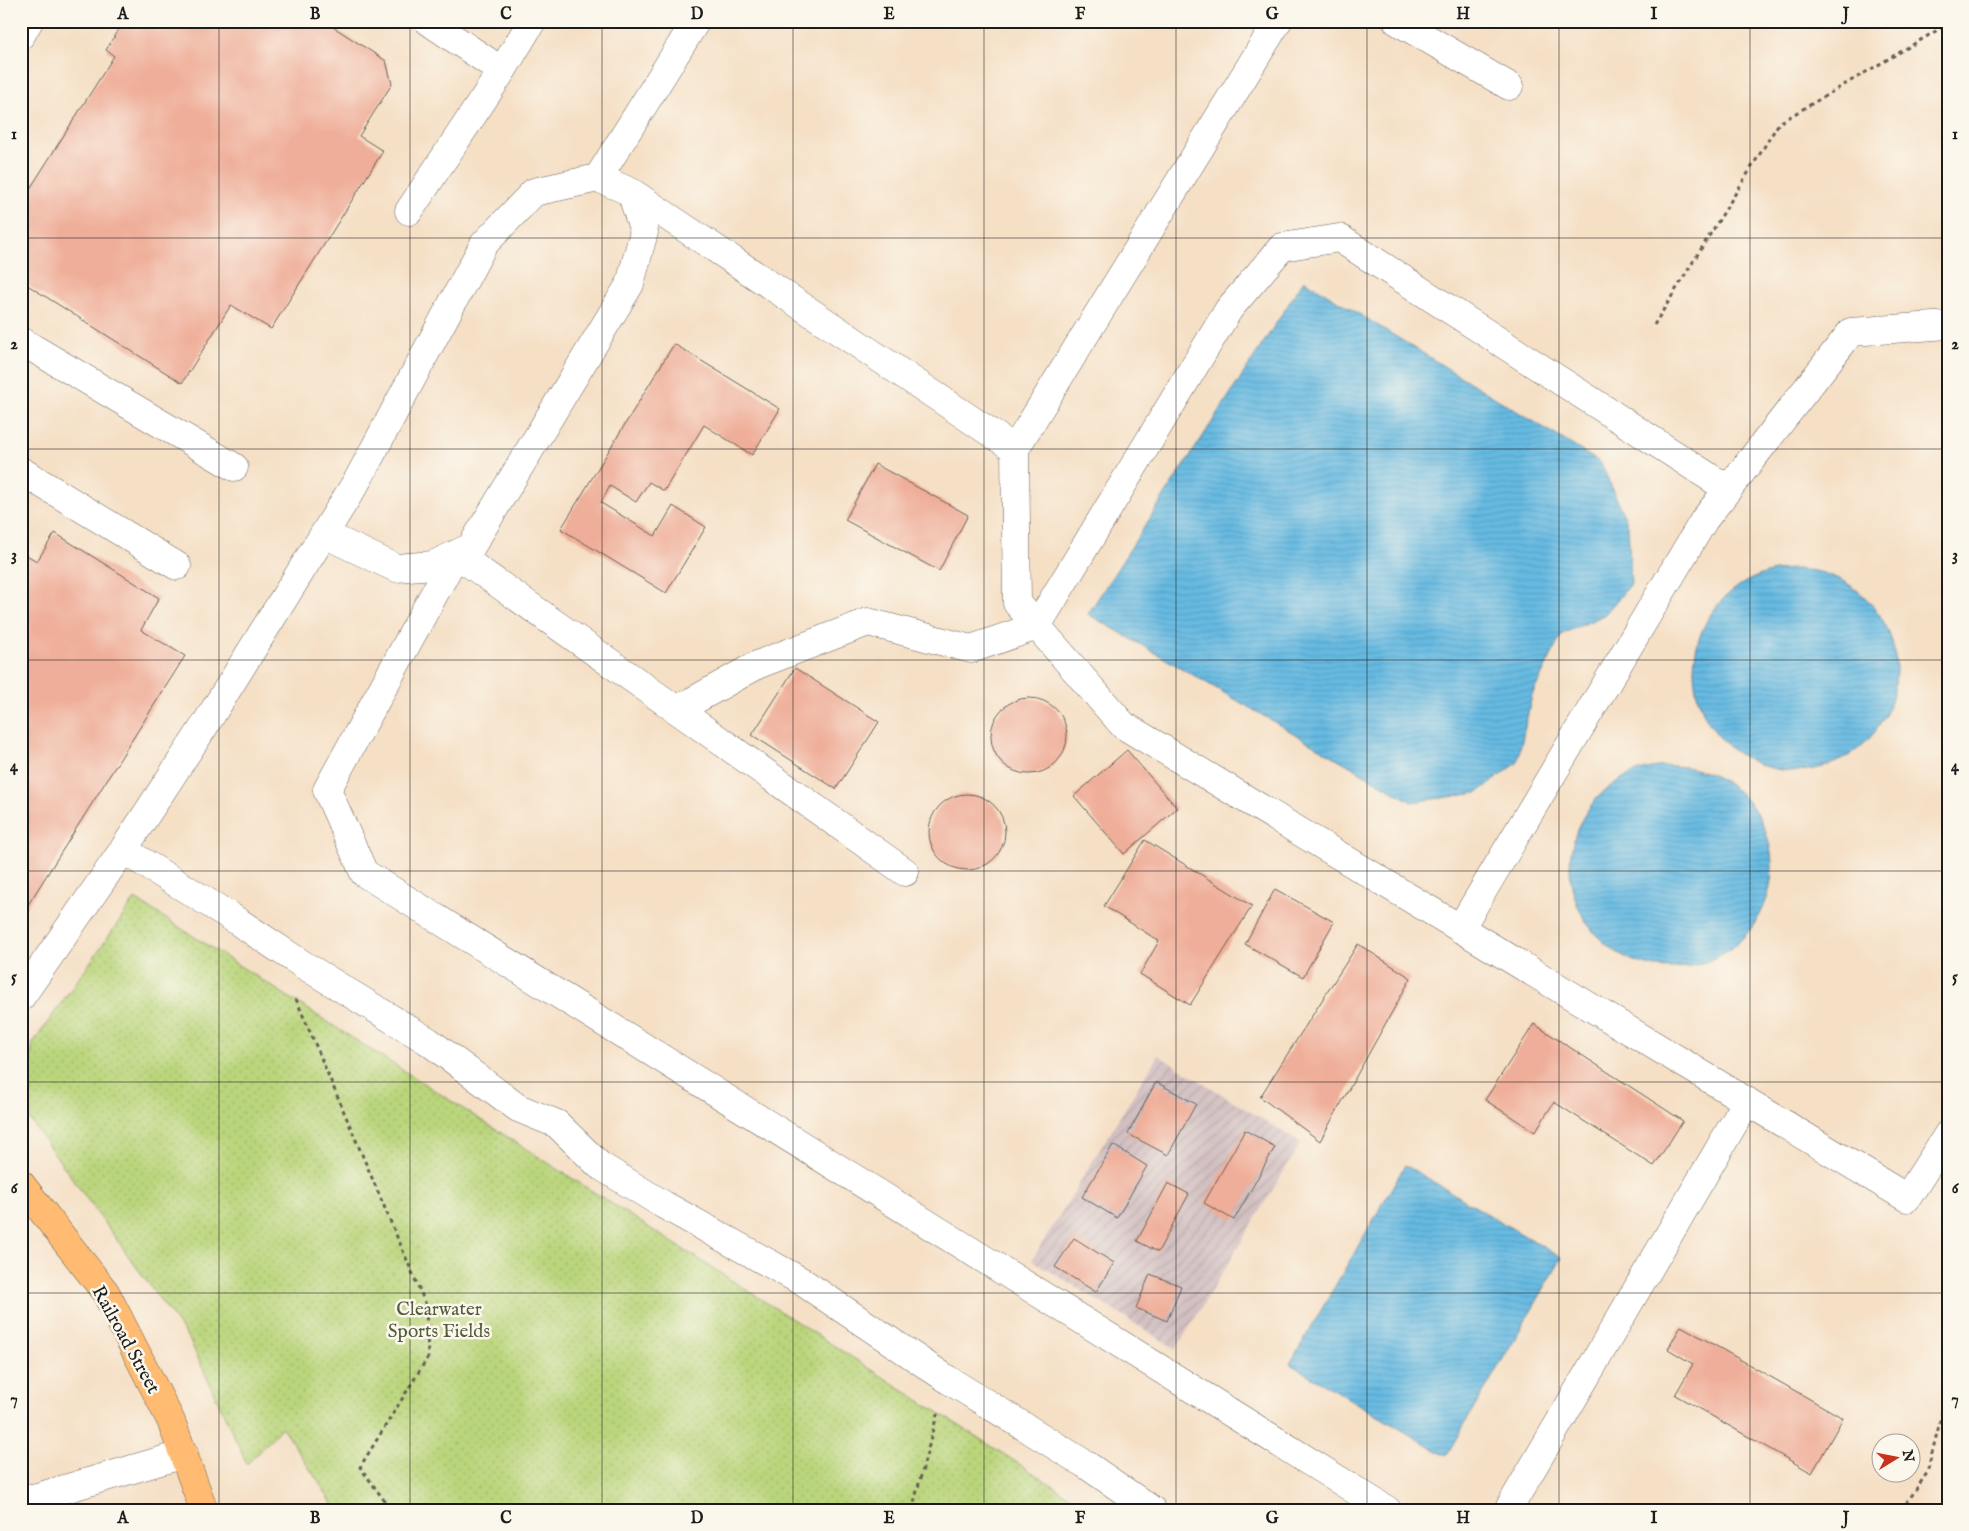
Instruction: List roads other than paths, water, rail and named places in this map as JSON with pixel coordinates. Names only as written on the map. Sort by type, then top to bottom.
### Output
[{"type":"main road","name":"Railroad Street","points":[[21,1184],[106,1293],[171,1421],[204,1510]]},
{"type":"street","points":[[21,35],[29,21]]},
{"type":"street","points":[[428,21],[502,71]]},
{"type":"street","points":[[409,211],[502,71],[532,21]]},
{"type":"street","points":[[598,178],[696,21]]},
{"type":"street","points":[[1278,21],[1015,448],[1017,603],[1123,726],[1907,1198],[1948,1134]]},
{"type":"street","points":[[1397,21],[1509,86]]},
{"type":"street","points":[[21,997],[123,850],[205,725],[357,481],[484,244],[534,192],[598,178],[631,192],[1015,448]]},
{"type":"street","points":[[324,534],[396,568],[433,565],[471,547],[630,284],[644,232],[631,192]]},
{"type":"street","points":[[677,710],[757,665],[868,622],[971,650],[1037,626],[1229,308],[1282,247],[1339,238],[1728,489]]},
{"type":"street","points":[[1460,928],[1704,520],[1851,332],[1948,325]]},
{"type":"street","points":[[21,341],[234,467]]},
{"type":"street","points":[[21,471],[176,566]]},
{"type":"street","points":[[456,554],[905,872]]},
{"type":"street","points":[[456,554],[327,790],[364,873],[1387,1510]]},
{"type":"street","points":[[123,850],[428,1041],[518,1108],[556,1124],[599,1165],[664,1205],[801,1281],[947,1378],[1085,1464],[1152,1510]]},
{"type":"street","points":[[1508,1510],[1747,1101]]},
{"type":"street","points":[[21,1497],[34,1498],[184,1454]]},
{"type":"water","points":[[1304,280],[1601,463],[1628,525],[1631,584],[1604,615],[1562,634],[1532,695],[1517,763],[1477,793],[1412,802],[1088,614]]},
{"type":"water","points":[[1785,569],[1805,569],[1834,576],[1867,598],[1889,631],[1896,660],[1896,680],[1889,709],[1867,742],[1834,764],[1805,771],[1785,771],[1756,764],[1723,742],[1701,709],[1694,680],[1694,660],[1701,631],[1723,598],[1756,576]]},
{"type":"water","points":[[1681,766],[1691,767],[1719,777],[1743,795],[1761,819],[1765,828],[1771,847],[1771,887],[1765,906],[1761,915],[1743,939],[1719,957],[1710,961],[1691,967],[1661,968],[1651,967],[1623,957],[1599,939],[1581,915],[1577,906],[1571,887],[1570,857],[1571,847],[1581,819],[1599,795],[1623,777],[1632,773],[1651,767]]},
{"type":"water","points":[[1405,1165],[1562,1258],[1446,1456],[1290,1364]]},
{"type":"park label","name":"Clearwater Sports Fields","points":[[439,1319]]}]
